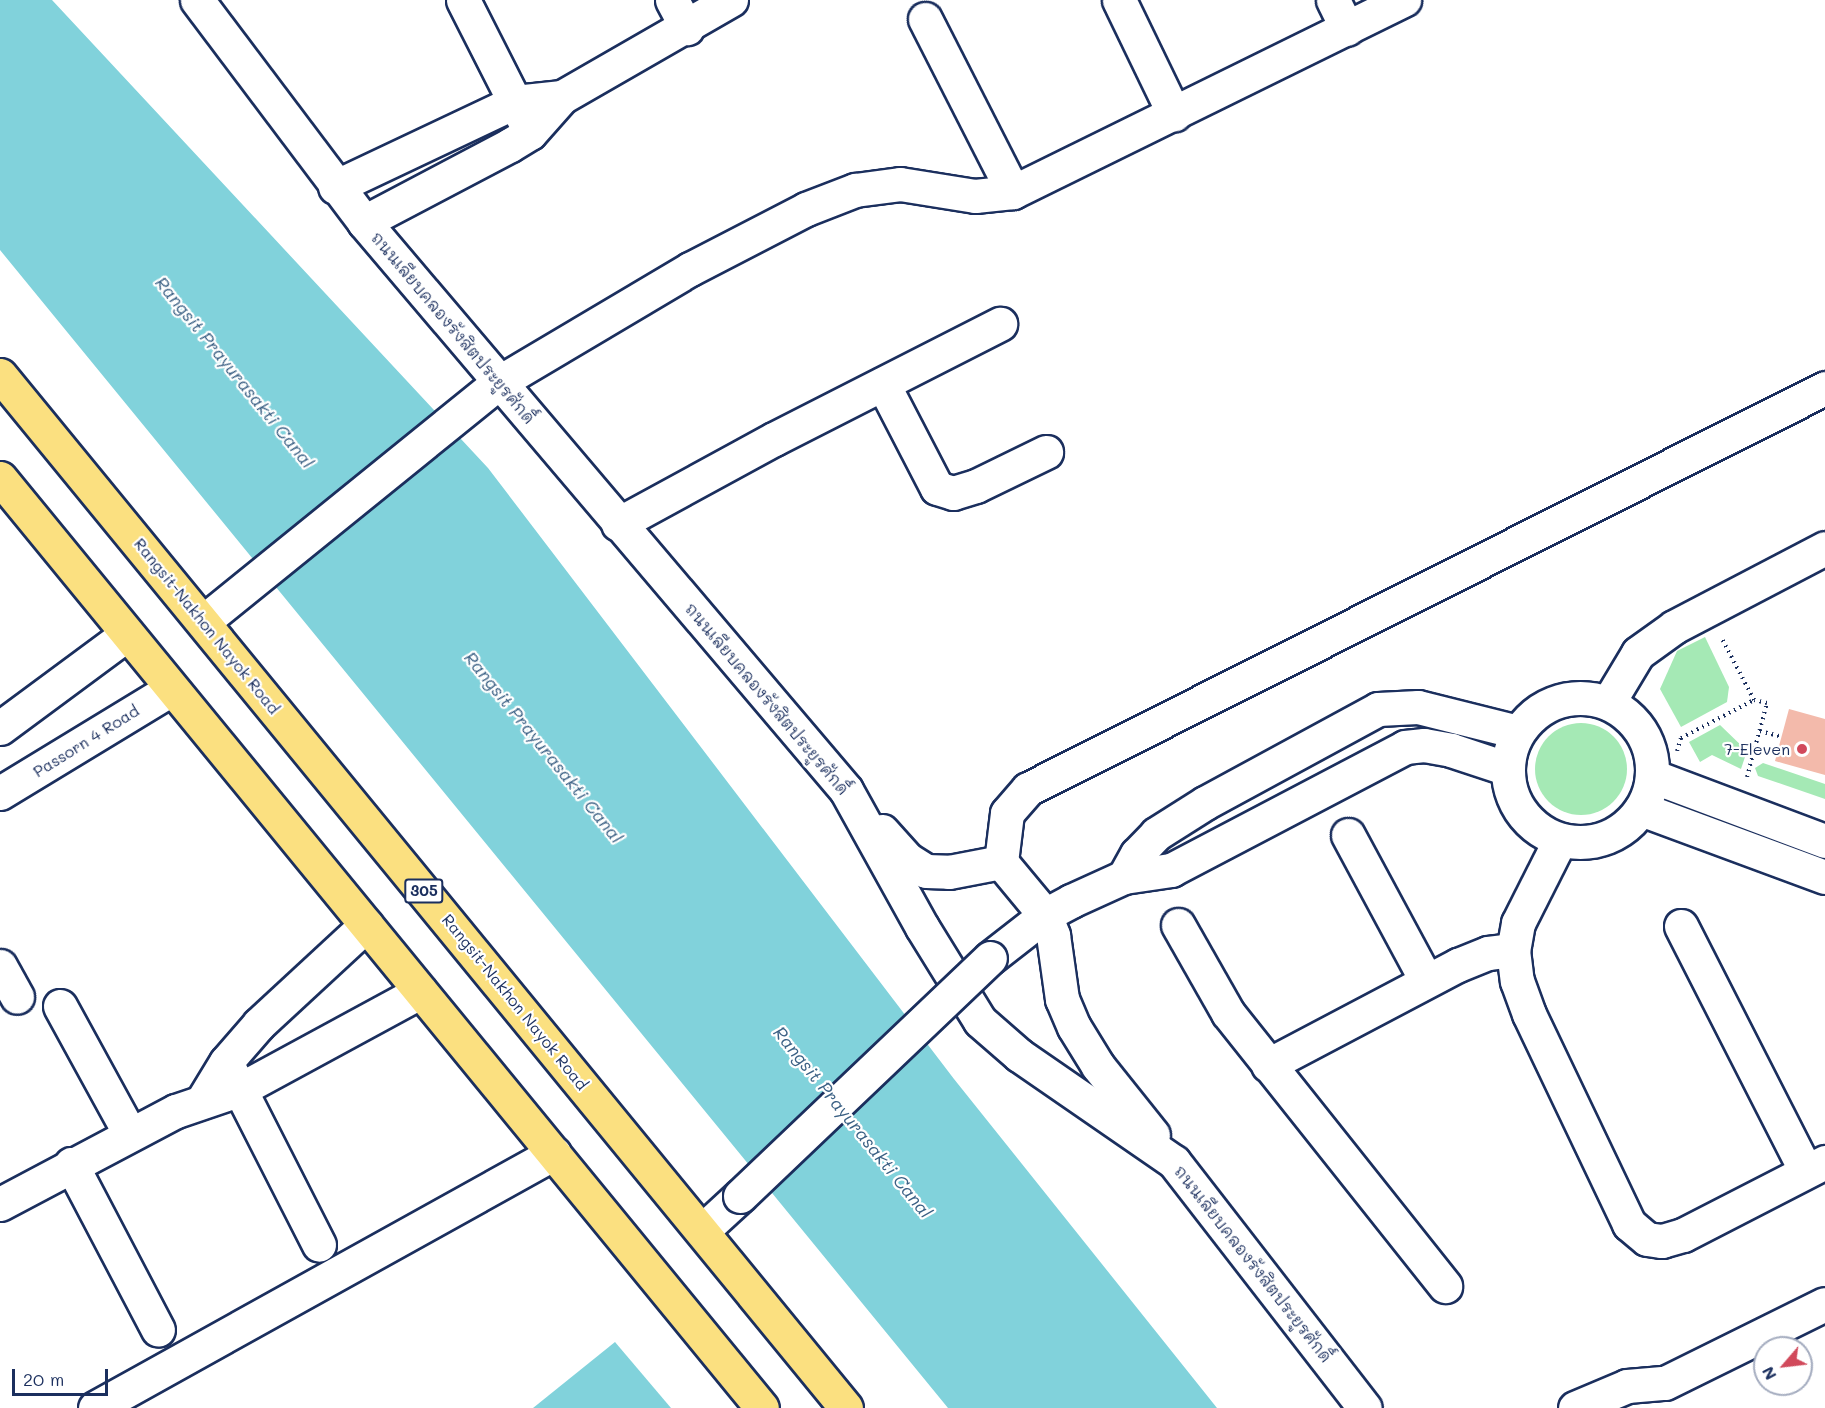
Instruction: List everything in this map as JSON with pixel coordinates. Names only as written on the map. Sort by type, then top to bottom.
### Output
[{"type":"main road","name":"Rangsit-Nakhon Nayok Road","points":[[0,375],[703,1230],[846,1408]]},
{"type":"main road","points":[[0,478],[10,507],[127,634],[762,1408]]},
{"type":"street","name":"ถนนเลียบคลองรังสิตประยูรศักดิ์","points":[[197,0],[335,187],[364,222],[486,392],[618,524],[846,790],[980,1021],[1019,1054],[1174,1162],[1365,1408]]},
{"type":"street","points":[[464,0],[530,133]]},
{"type":"street","points":[[364,222],[530,133],[562,97],[680,14],[731,0]]},
{"type":"street","points":[[1119,0],[1174,114]]},
{"type":"street","points":[[1333,0],[1347,29]]},
{"type":"street","points":[[204,621],[486,392],[690,269],[806,209],[855,190],[900,184],[975,196],[1013,192],[1404,0]]},
{"type":"street","points":[[925,19],[1013,192]]},
{"type":"street","points":[[335,187],[515,102],[562,97]]},
{"type":"street","points":[[618,524],[1000,324]]},
{"type":"street","points":[[882,384],[937,488],[953,494],[976,486],[1046,452]]},
{"type":"street","points":[[1174,1162],[1098,1066],[1074,1027],[1062,999],[1053,935],[1045,915],[1001,862],[1007,813],[1028,789],[1825,388]]},
{"type":"street","points":[[1608,703],[1638,653],[1674,627],[1825,548]]},
{"type":"street","points":[[0,728],[127,634]]},
{"type":"street","name":"Passorn 4 Road","points":[[0,793],[171,689]]},
{"type":"street","points":[[1660,779],[1641,809],[1614,834],[1579,843],[1560,840],[1539,830],[1522,813],[1512,793],[1508,769],[1518,732],[1535,713],[1557,701],[1583,697],[1608,703],[1633,720],[1648,746],[1660,779],[1825,841]]},
{"type":"street","points":[[1124,877],[1137,854],[1156,834],[1205,803],[1378,710],[1418,707],[1518,732]]},
{"type":"street","points":[[703,1230],[990,958],[1045,915],[1124,877],[1171,870],[1405,747],[1424,745],[1451,750],[1508,769]]},
{"type":"street","points":[[846,790],[907,859],[926,871],[949,872],[1001,862]]},
{"type":"street","points":[[1641,809],[1825,877]]},
{"type":"street","points":[[1348,835],[1426,980]]},
{"type":"street","points":[[1560,840],[1518,923],[1513,950],[1517,981],[1528,1014],[1629,1224],[1647,1239],[1662,1241],[1683,1235],[1816,1166],[1681,926]]},
{"type":"street","points":[[233,1076],[259,1024],[366,925]]},
{"type":"street","points":[[1178,925],[1228,1013],[1445,1286]]},
{"type":"street","points":[[1268,1065],[1426,980],[1488,953],[1513,950]]},
{"type":"street","points":[[0,966],[17,997]]},
{"type":"street","points":[[0,1204],[71,1164],[204,1098],[233,1076],[420,992]]},
{"type":"street","points":[[60,1006],[130,1134]]},
{"type":"street","points":[[233,1076],[319,1245]]},
{"type":"street","points":[[95,1408],[554,1153]]},
{"type":"street","points":[[71,1164],[158,1330]]},
{"type":"street","points":[[1575,1408],[1627,1386],[1655,1396],[1825,1304]]},
{"type":"path","points":[[1707,610],[1754,700]]},
{"type":"path","points":[[1660,779],[1681,738],[1754,700],[1767,703],[1754,756]]},
{"type":"path","points":[[1760,731],[1782,737]]},
{"type":"green space","points":[[1705,637],[1729,687],[1727,702],[1681,727],[1660,689],[1677,651]]},
{"type":"green space","points":[[1581,723],[1598,727],[1613,737],[1623,752],[1627,769],[1623,786],[1613,801],[1598,811],[1581,815],[1564,811],[1549,801],[1539,786],[1535,769],[1539,752],[1549,737],[1564,727]]},
{"type":"green space","points":[[1720,725],[1747,751],[1741,769],[1712,755],[1700,762],[1689,742]]},
{"type":"green space","points":[[1763,763],[1825,784],[1825,799],[1758,776],[1755,768]]},
{"type":"water","name":"Rangsit Prayurasakti Canal","points":[[0,0],[52,0],[488,468],[954,1079],[1217,1408],[948,1408],[0,250]]},
{"type":"water","points":[[615,1342],[671,1408],[533,1408]]},
{"type":"building","name":"7-Eleven","points":[[1789,709],[1825,719],[1825,775],[1775,761]]},
{"type":"place","name":"7-Eleven","points":[[1802,749]]}]
